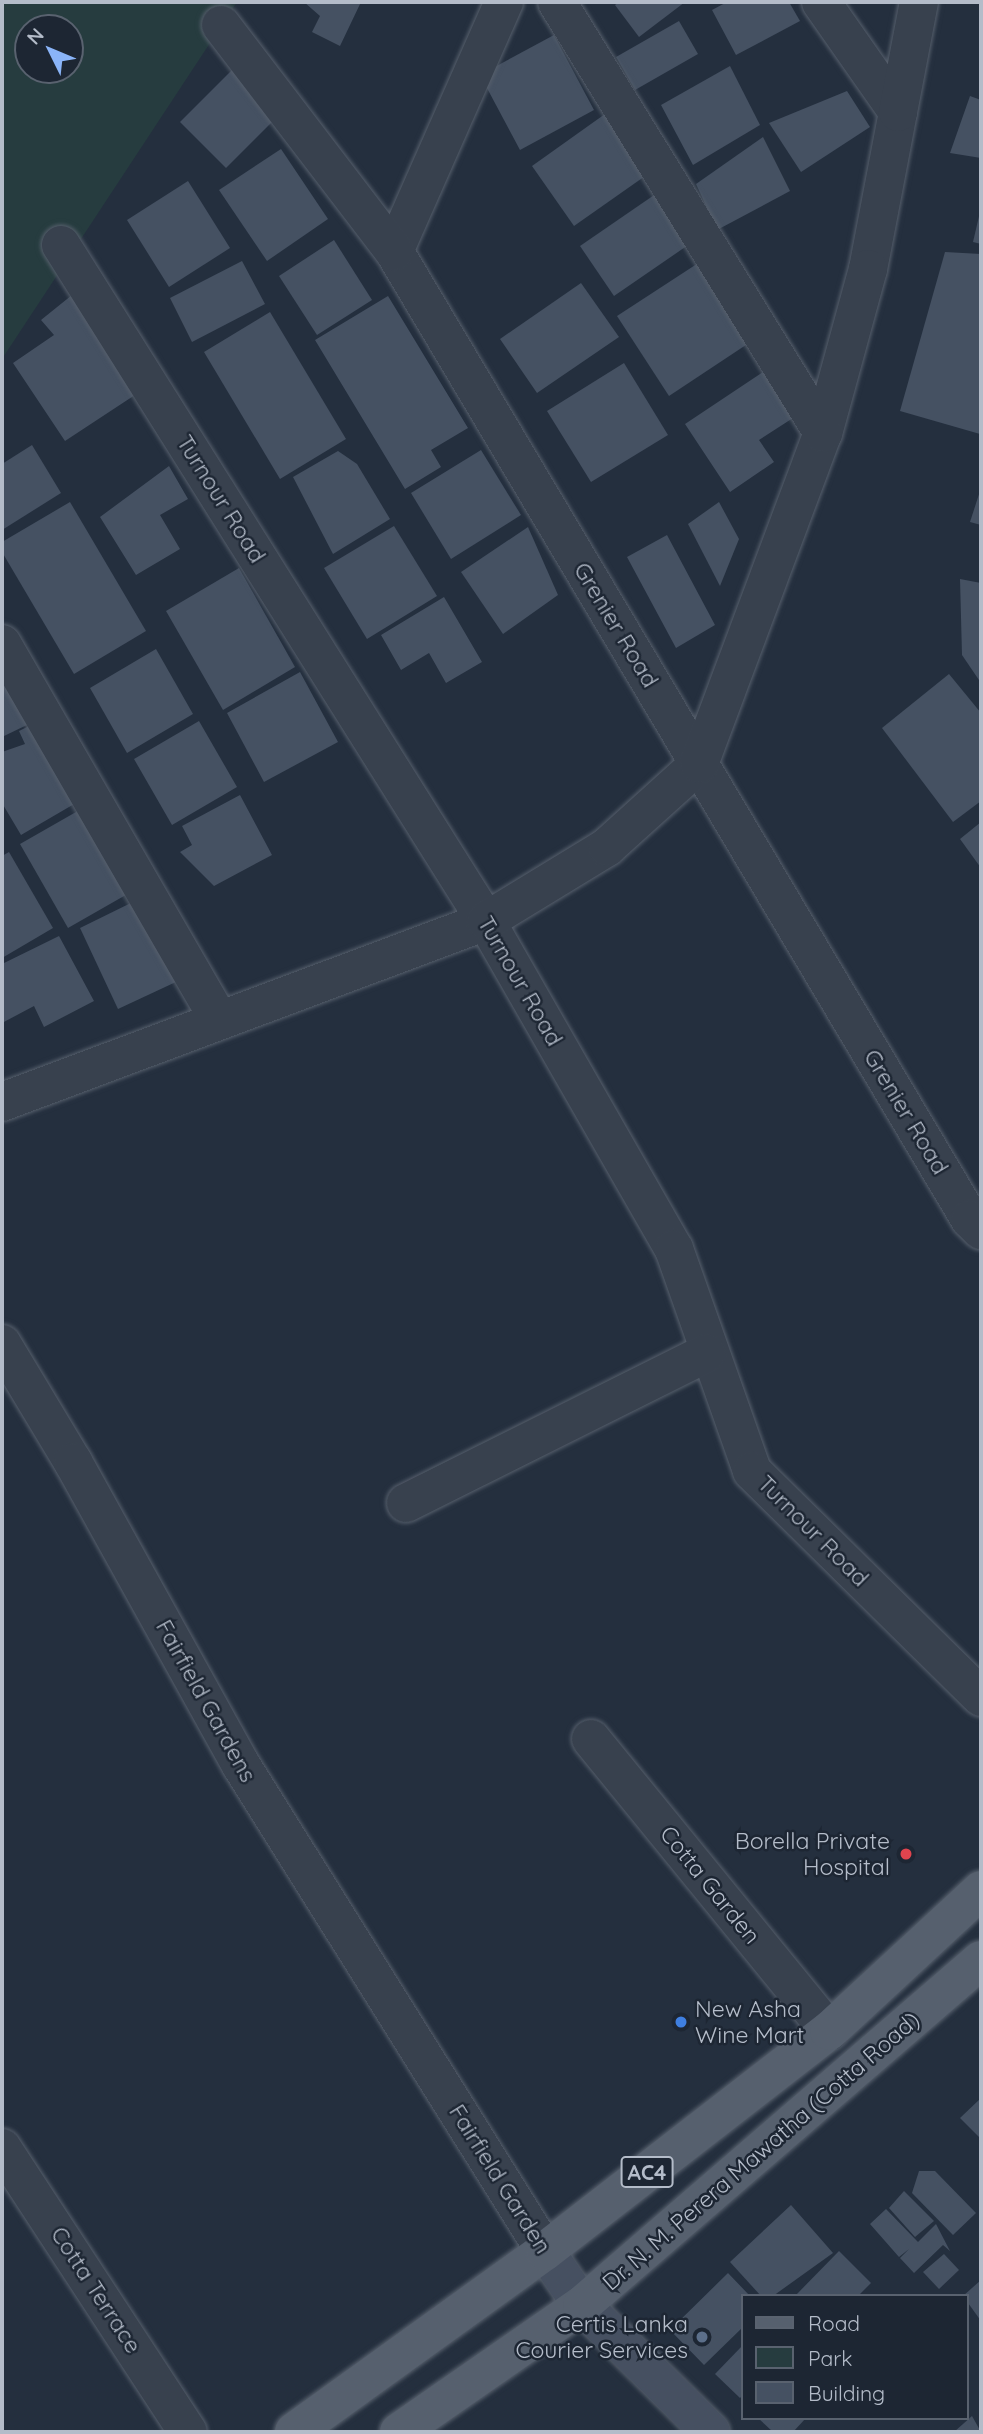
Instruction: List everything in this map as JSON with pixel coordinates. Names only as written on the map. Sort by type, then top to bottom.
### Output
[{"type":"main road","name":"Dr. N. M. Perera Mawatha (Cotta Road)","points":[[294,2432],[545,2251],[829,2031],[981,1890]]},
{"type":"main road","name":"Dr. N. M. Perera Mawatha (Cotta Road)","points":[[398,2432],[582,2305],[981,1960]]},
{"type":"street","points":[[394,251],[504,2]]},
{"type":"street","points":[[557,2],[824,433]]},
{"type":"street","points":[[821,2],[898,112]]},
{"type":"street","points":[[2,1102],[486,921],[607,847],[699,764],[824,433],[868,269],[919,2]]},
{"type":"street","name":"Grenier Road","points":[[221,25],[394,251],[970,1219],[981,1230]]},
{"type":"street","name":"Turnour Road","points":[[61,245],[486,921],[674,1250],[707,1353],[752,1471],[981,1697]]},
{"type":"street","points":[[2,644],[219,1020]]},
{"type":"street","name":"Fairfield Gardens","points":[[2,1344],[74,1462],[241,1765],[420,2052]]},
{"type":"street","points":[[406,1503],[707,1353]]},
{"type":"street","name":"Cotta Garden","points":[[592,1739],[829,2031]]},
{"type":"street","name":"Fairfield Garden","points":[[420,2052],[582,2305],[711,2432]]},
{"type":"street","name":"Cotta Terrace","points":[[2,2148],[188,2432]]},
{"type":"green space","points":[[2,2],[237,2],[2,359]]},
{"type":"building","points":[[304,2],[361,2],[340,46],[312,32],[320,16]]},
{"type":"building","points":[[619,2],[685,2],[639,37],[615,5]]},
{"type":"building","points":[[727,2],[789,2],[800,21],[736,55],[712,10]]},
{"type":"building","points":[[679,21],[698,54],[635,90],[616,57]]},
{"type":"building","points":[[554,35],[594,110],[520,150],[480,75]]},
{"type":"building","points":[[730,66],[760,125],[693,165],[661,105]]},
{"type":"building","points":[[235,67],[281,113],[226,168],[180,122]]},
{"type":"building","points":[[847,91],[870,127],[801,172],[769,123]]},
{"type":"building","points":[[970,96],[981,100],[981,158],[950,153]]},
{"type":"building","points":[[605,114],[648,174],[574,226],[532,166]]},
{"type":"building","points":[[763,137],[790,191],[717,230],[696,184]]},
{"type":"building","points":[[281,149],[328,219],[267,261],[219,190]]},
{"type":"building","points":[[188,181],[230,248],[169,287],[127,220]]},
{"type":"building","points":[[660,191],[694,241],[614,296],[580,246]]},
{"type":"building","points":[[981,212],[981,244],[973,242]]},
{"type":"building","points":[[334,240],[372,300],[317,335],[279,276]]},
{"type":"building","points":[[945,252],[981,254],[980,434],[900,411]]},
{"type":"building","points":[[706,258],[758,337],[669,396],[617,316]]},
{"type":"building","points":[[242,261],[265,304],[192,342],[170,298]]},
{"type":"building","points":[[581,283],[619,337],[537,393],[500,339]]},
{"type":"building","points":[[72,295],[141,391],[65,441],[13,363],[54,335],[41,320]]},
{"type":"building","points":[[388,296],[468,428],[431,450],[441,467],[405,489],[315,340]]},
{"type":"building","points":[[270,312],[346,439],[280,479],[204,352]]},
{"type":"building","points":[[624,363],[668,435],[591,482],[547,411]]},
{"type":"building","points":[[763,372],[793,418],[759,440],[774,462],[730,492],[685,424]]},
{"type":"building","points":[[32,445],[61,493],[2,530],[2,464]]},
{"type":"building","points":[[481,450],[521,515],[451,559],[411,493]]},
{"type":"building","points":[[338,451],[357,464],[390,519],[333,554],[293,477]]},
{"type":"building","points":[[169,466],[188,499],[160,515],[180,549],[136,575],[100,517]]},
{"type":"building","points":[[981,488],[981,525],[970,522]]},
{"type":"building","points":[[70,502],[146,631],[74,674],[2,552],[2,542]]},
{"type":"building","points":[[719,502],[739,539],[720,586],[688,524]]},
{"type":"building","points":[[394,526],[437,596],[367,639],[324,568]]},
{"type":"building","points":[[528,527],[558,595],[503,634],[461,572]]},
{"type":"building","points":[[667,535],[715,625],[676,648],[627,557]]},
{"type":"building","points":[[239,568],[295,667],[223,710],[166,611]]},
{"type":"building","points":[[960,579],[981,583],[981,683],[962,655]]},
{"type":"building","points":[[444,597],[482,662],[446,683],[429,653],[401,670],[381,635]]},
{"type":"building","points":[[156,649],[193,714],[127,753],[90,688]]},
{"type":"building","points":[[2,663],[31,723],[2,737]]},
{"type":"building","points":[[300,672],[338,742],[264,782],[227,713]]},
{"type":"building","points":[[949,674],[981,713],[981,801],[953,822],[882,728]]},
{"type":"building","points":[[39,721],[81,800],[21,835],[2,803],[2,752],[25,744],[19,731]]},
{"type":"building","points":[[199,721],[237,787],[172,825],[134,759]]},
{"type":"building","points":[[240,795],[272,855],[214,886],[180,852],[192,845],[182,826]]},
{"type":"building","points":[[83,808],[131,892],[68,928],[20,844]]},
{"type":"building","points":[[981,822],[981,868],[960,839]]},
{"type":"building","points":[[9,852],[53,928],[2,958],[2,856]]},
{"type":"building","points":[[139,899],[178,981],[118,1009],[80,928]]},
{"type":"building","points":[[59,936],[94,1001],[44,1027],[34,1006],[2,1023],[2,964]]},
{"type":"building","points":[[981,2098],[981,2139],[960,2118]]},
{"type":"building","points":[[919,2171],[935,2171],[976,2213],[953,2235],[912,2193]]},
{"type":"building","points":[[904,2191],[934,2221],[915,2237],[889,2208]]},
{"type":"building","points":[[791,2205],[833,2253],[776,2294],[759,2294],[730,2262]]},
{"type":"building","points":[[886,2209],[918,2242],[936,2224],[950,2251],[943,2245],[914,2273],[900,2258],[909,2249],[899,2257],[870,2224]]},
{"type":"building","points":[[839,2251],[871,2283],[860,2294],[797,2294]]},
{"type":"building","points":[[944,2254],[959,2270],[939,2289],[923,2272]]},
{"type":"building","points":[[728,2273],[748,2294],[741,2294],[741,2329],[704,2365],[670,2330]]},
{"type":"building","points":[[981,2280],[981,2321],[969,2304],[969,2294],[965,2294]]},
{"type":"building","points":[[741,2347],[741,2397],[715,2374]]},
{"type":"building","points":[[972,2416],[981,2432],[954,2432],[969,2420]]},
{"type":"building","points":[[760,2420],[804,2420],[793,2432],[773,2432]]},
{"type":"place","name":"Borella Private Hospital","points":[[906,1854]]},
{"type":"place","name":"New Asha Wine Mart","points":[[681,2022]]},
{"type":"place","name":"Certis Lanka Courier Services","points":[[702,2337]]}]
